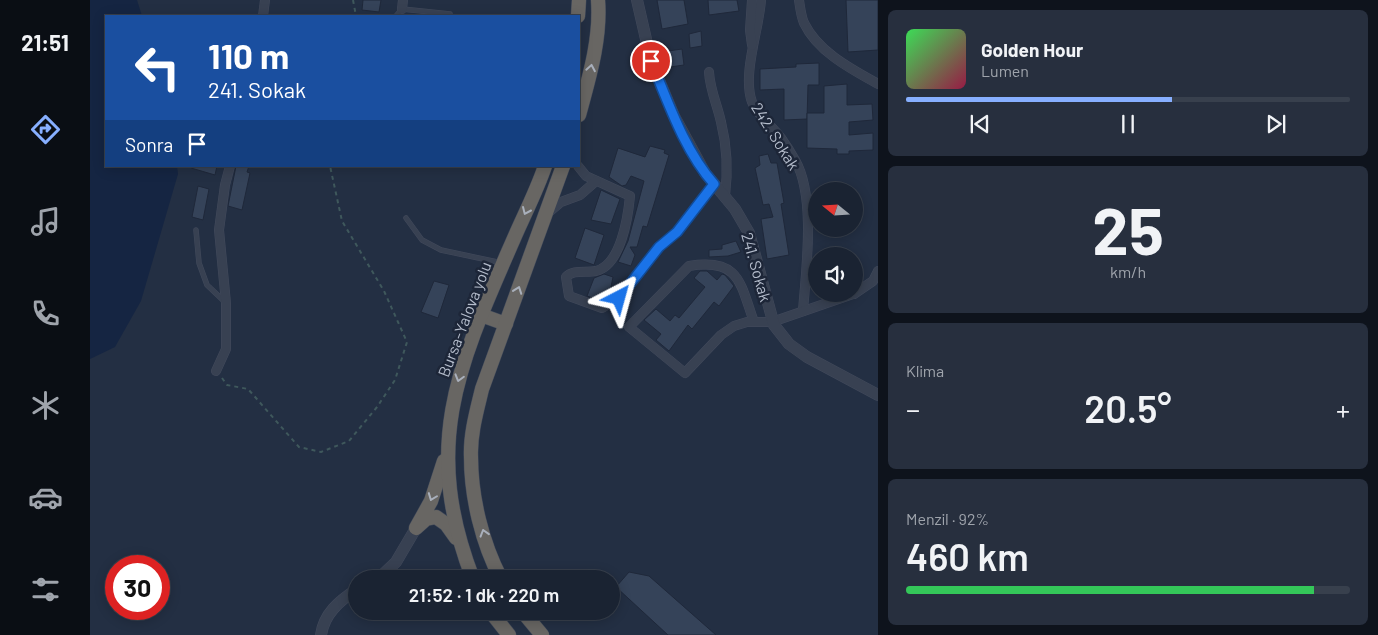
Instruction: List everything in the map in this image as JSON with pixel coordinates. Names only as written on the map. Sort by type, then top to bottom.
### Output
[{"type":"highway","points":[[578,15],[579,0]]},
{"type":"highway","points":[[580,112],[591,73],[599,13],[598,0]]},
{"type":"highway","name":"Bursa-Yalova yolu","points":[[471,570],[461,544],[451,500],[447,471],[451,412],[458,384],[481,315],[545,167]]},
{"type":"highway","points":[[497,570],[489,551],[473,491],[470,455],[475,420],[482,389],[562,167]]},
{"type":"highway","points":[[481,315],[506,324]]},
{"type":"highway","points":[[416,528],[431,500],[448,450]]},
{"type":"highway","points":[[416,528],[426,519],[436,517],[446,524],[461,544]]},
{"type":"highway","points":[[497,620],[509,635]]},
{"type":"highway","points":[[530,620],[542,635]]},
{"type":"street","points":[[263,15],[265,0]]},
{"type":"street","name":"241. Sokak","points":[[637,0],[651,61],[674,116],[705,173],[735,209],[749,233],[772,322]]},
{"type":"street","name":"242. Sokak","points":[[752,0],[750,30],[752,50]]},
{"type":"street","name":"242. Sokak","points":[[762,0],[749,72],[752,103],[780,137],[797,163],[807,202],[807,261],[803,311]]},
{"type":"street","points":[[799,0],[803,22],[824,48],[837,60],[878,84]]},
{"type":"street","points":[[709,72],[710,89],[725,143],[727,179],[725,196]]},
{"type":"street","points":[[216,371],[226,349],[226,303],[219,230],[225,185],[230,167]]},
{"type":"street","points":[[579,167],[586,176],[630,196],[629,212],[619,246],[613,258],[601,269],[571,272],[565,280],[569,296],[602,308],[619,298],[659,247],[677,232],[714,184]]},
{"type":"street","points":[[544,216],[561,202],[580,196],[596,181]]},
{"type":"street","points":[[754,322],[736,273],[718,266],[689,266],[629,327],[685,373],[727,330],[741,323],[772,322],[830,302]]},
{"type":"street","points":[[863,288],[872,281],[878,270]]},
{"type":"street","points":[[772,322],[789,344],[878,395]]},
{"type":"street","points":[[388,570],[396,562],[416,528]]},
{"type":"street","points":[[321,635],[324,623],[330,612],[348,597]]},
{"type":"lane","points":[[400,8],[450,14]]},
{"type":"lane","points":[[406,218],[422,240],[441,250],[504,263]]},
{"type":"lane","points":[[196,230],[199,263],[207,285],[226,303]]},
{"type":"path","points":[[353,0],[356,15]]},
{"type":"path","points":[[216,371],[227,384],[248,390],[300,447],[321,452],[349,441],[395,380],[407,342],[384,291],[342,221],[330,167]]},
{"type":"water","points":[[90,0],[137,0],[142,15],[105,15],[105,167],[177,167],[178,174],[141,301],[115,347],[90,359]]},
{"type":"building","points":[[363,0],[381,0],[379,12],[362,10]]},
{"type":"building","points":[[657,0],[684,0],[688,24],[662,29]]},
{"type":"building","points":[[708,0],[737,0],[739,11],[709,15]]},
{"type":"building","points":[[846,0],[878,0],[878,50],[848,52]]},
{"type":"building","points":[[701,31],[702,46],[690,48],[689,34]]},
{"type":"building","points":[[682,49],[684,65],[670,67],[668,51]]},
{"type":"building","points":[[819,63],[819,85],[808,85],[807,119],[784,120],[784,89],[760,90],[760,69],[796,67],[796,64]]},
{"type":"building","points":[[847,84],[847,105],[872,104],[873,120],[849,122],[849,135],[873,133],[873,150],[849,151],[849,154],[837,154],[837,149],[807,148],[807,113],[824,113],[824,86]]},
{"type":"building","points":[[650,146],[665,150],[664,153],[669,155],[647,227],[643,226],[637,247],[630,247],[635,255],[631,266],[618,262],[628,241],[644,181],[631,176],[626,185],[622,186],[609,177],[618,148],[645,157]]},
{"type":"building","points":[[768,154],[771,163],[777,163],[784,203],[781,204],[789,255],[767,259],[761,219],[773,217],[769,204],[763,205],[755,168],[760,165],[759,156]]},
{"type":"building","points":[[191,167],[217,167],[215,175]]},
{"type":"building","points":[[236,167],[249,167],[247,172],[250,173],[242,210],[228,206]]},
{"type":"building","points":[[198,186],[209,189],[203,220],[192,217]]},
{"type":"building","points":[[601,190],[620,199],[611,224],[591,220]]},
{"type":"building","points":[[585,228],[604,235],[594,265],[575,258]]},
{"type":"building","points":[[736,241],[741,252],[728,256],[709,257],[709,250],[722,249],[722,245]]},
{"type":"building","points":[[700,271],[707,271],[717,280],[722,274],[725,275],[734,286],[719,306],[714,302],[692,329],[688,325],[669,351],[656,340],[661,334],[644,320],[656,309],[670,321],[675,315],[679,318],[705,287],[694,278]]},
{"type":"building","points":[[604,274],[613,277],[609,297],[601,301],[587,296],[594,278]]},
{"type":"building","points":[[434,281],[449,285],[438,318],[421,312]]},
{"type":"building","points":[[629,572],[649,576],[716,635],[668,635],[620,591],[620,582]]},
{"type":"route","points":[[619,298],[659,247],[677,232],[714,184],[705,173],[674,116],[651,61]]}]
